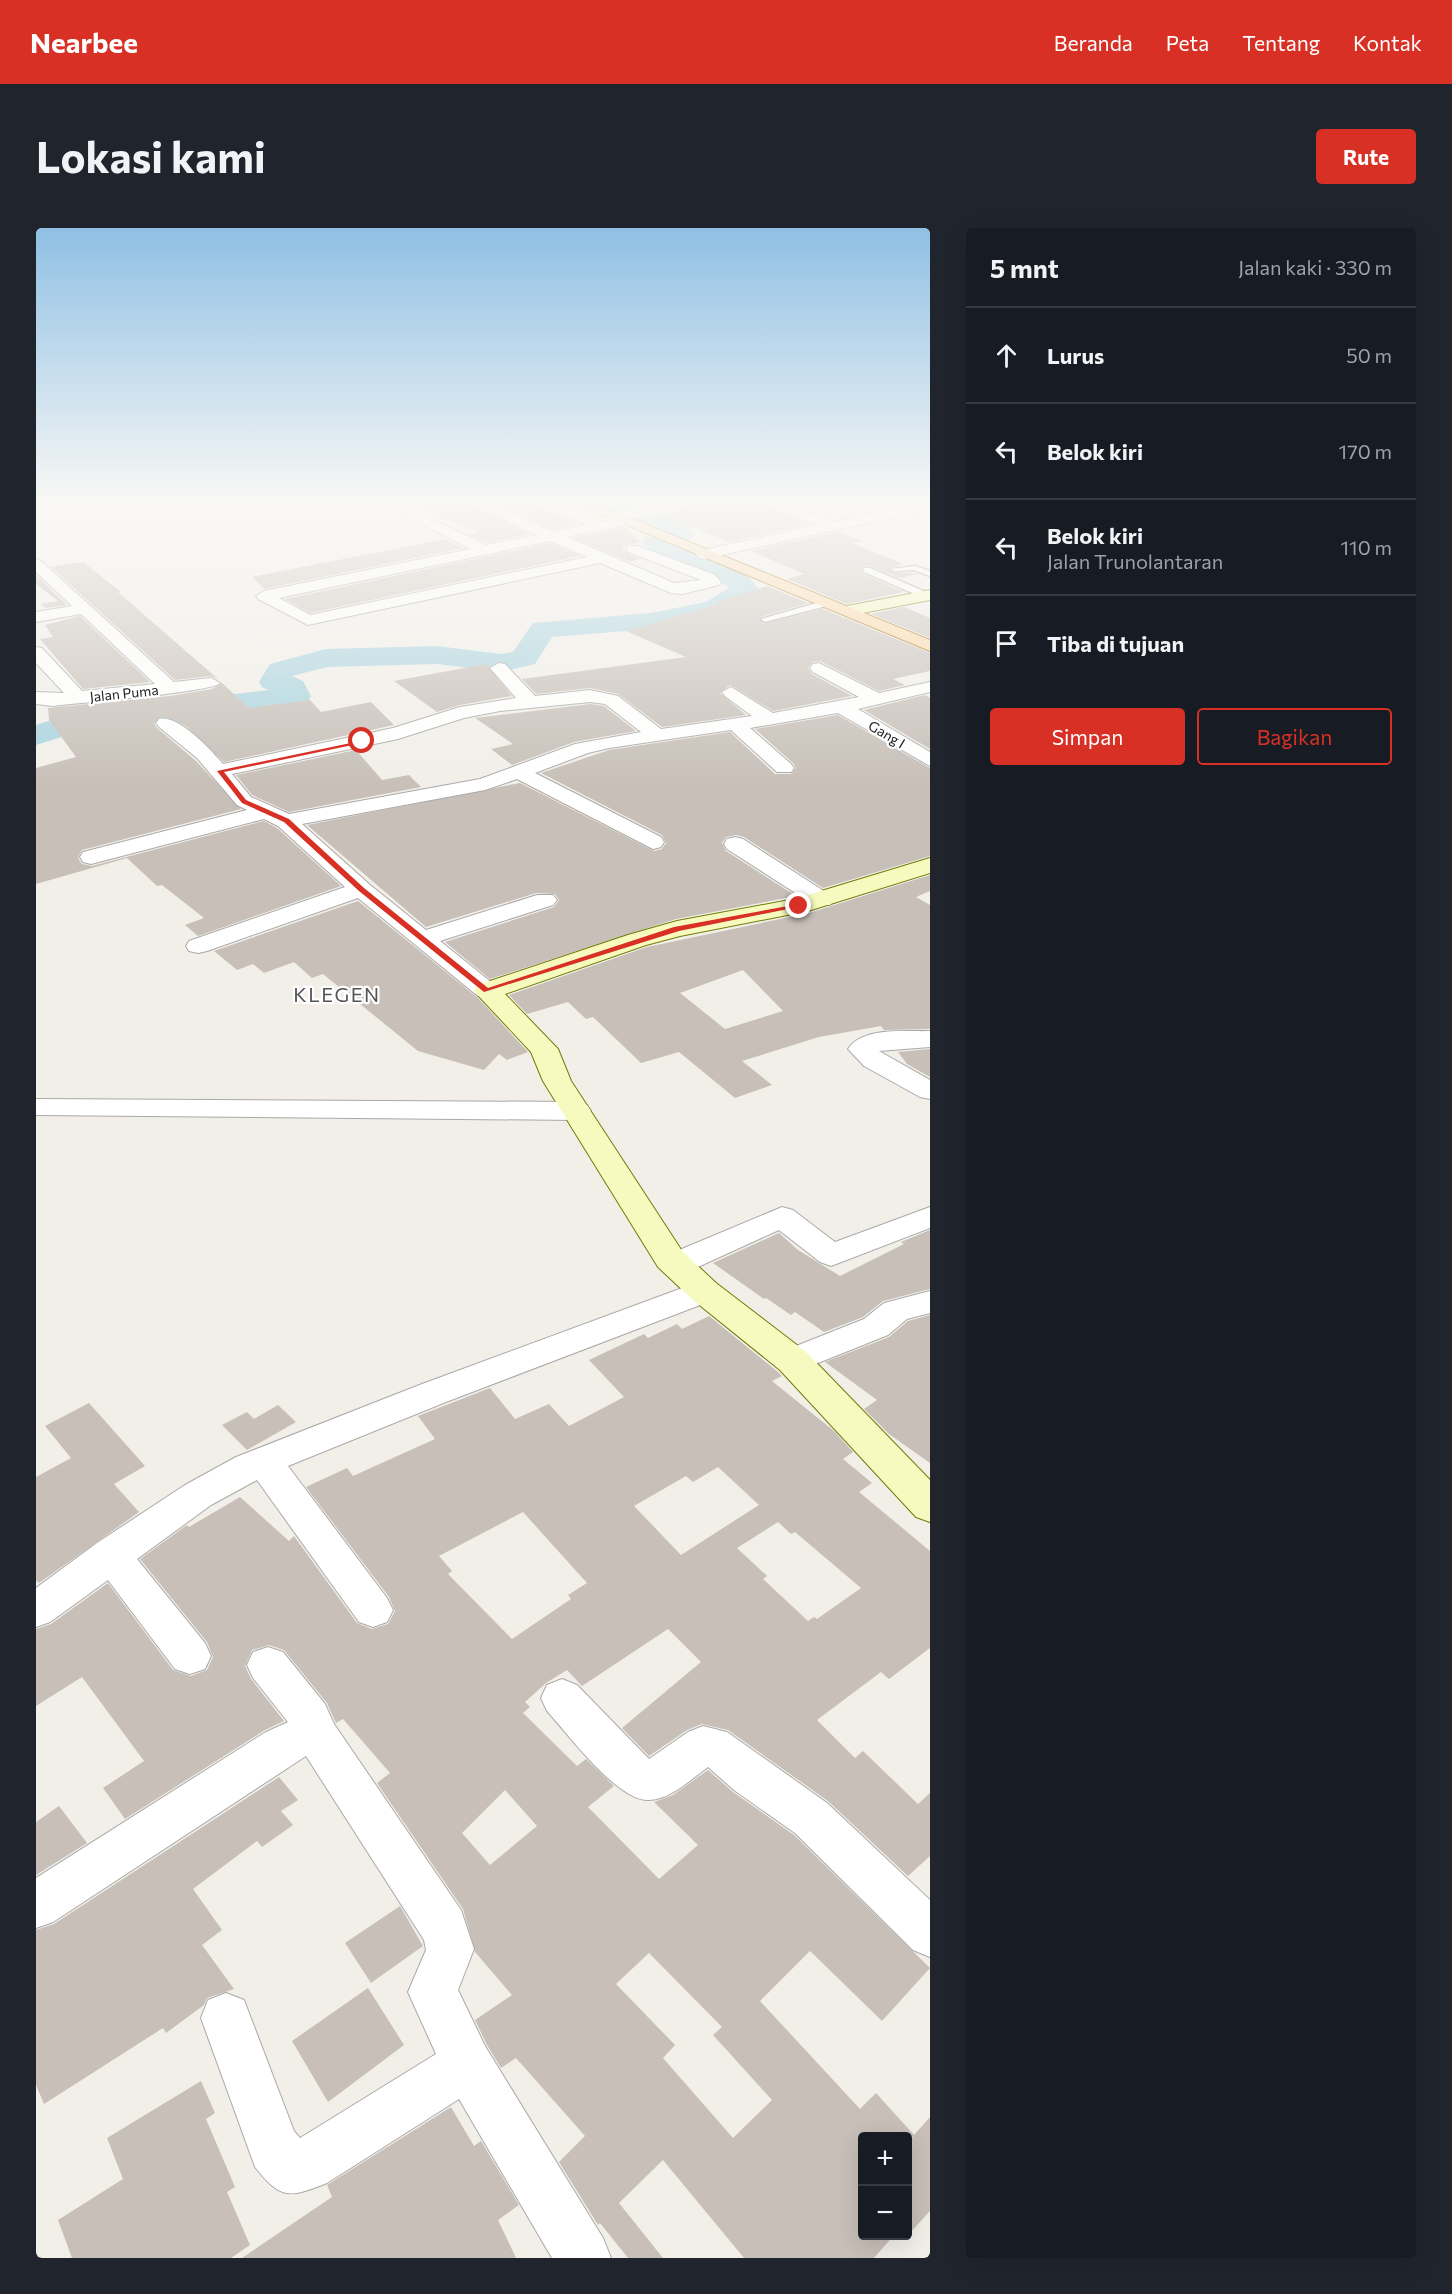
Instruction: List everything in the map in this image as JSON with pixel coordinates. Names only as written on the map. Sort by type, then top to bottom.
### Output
[{"type":"main road","points":[[816,599],[930,646]]},
{"type":"street","points":[[72,599],[170,688]]},
{"type":"street","points":[[269,599],[308,620],[409,599]]},
{"type":"street","points":[[847,611],[909,599]]},
{"type":"street","points":[[36,616],[83,609]]},
{"type":"street","points":[[36,652],[77,697]]},
{"type":"street","points":[[499,668],[530,702]]},
{"type":"street","points":[[819,668],[878,700]]},
{"type":"street","name":"Jalan Puma","points":[[36,698],[46,700],[211,683]]},
{"type":"street","points":[[91,856],[276,816],[467,789],[520,773],[582,748],[843,708],[930,687]]},
{"type":"street","points":[[731,692],[769,718]]},
{"type":"street","points":[[220,771],[398,733],[460,712],[530,702],[602,697],[657,735]]},
{"type":"street","name":"Gang I","points":[[843,708],[930,760]]},
{"type":"street","points":[[166,723],[220,771],[244,801],[276,816],[361,889],[487,991],[544,1049],[557,1081],[676,1264],[704,1291],[793,1361],[930,1506]]},
{"type":"street","points":[[734,723],[784,768]]},
{"type":"street","points":[[520,773],[653,842]]},
{"type":"street","points":[[735,844],[822,900]]},
{"type":"street","points":[[487,991],[677,929],[822,900],[930,865]]},
{"type":"street","points":[[198,946],[361,889]]},
{"type":"street","points":[[422,939],[545,900]]},
{"type":"street","points":[[930,1039],[879,1041],[861,1048],[874,1060],[930,1091]]},
{"type":"street","points":[[36,1107],[577,1111]]},
{"type":"street","points":[[36,1118],[69,1108]]},
{"type":"street","points":[[676,1264],[782,1217],[831,1255],[930,1217]]},
{"type":"street","points":[[36,1610],[111,1554],[198,1495],[264,1461],[704,1291]]},
{"type":"street","points":[[793,1361],[876,1327],[896,1311],[930,1302]]},
{"type":"street","points":[[264,1461],[374,1610]]},
{"type":"street","points":[[111,1554],[190,1656]]},
{"type":"street","points":[[268,1665],[310,1718],[316,1734],[444,1927],[451,1945],[447,1963],[434,1983],[434,1992],[467,2064],[583,2258]]},
{"type":"street","points":[[562,1698],[634,1774],[646,1780],[657,1778],[703,1746],[712,1746],[730,1757],[750,1776],[811,1818],[930,1933]]},
{"type":"street","points":[[36,1905],[281,1746],[292,1740],[316,1734]]},
{"type":"street","points":[[226,2018],[274,2148],[290,2168],[308,2164],[467,2064]]},
{"type":"lane","points":[[765,619],[827,603]]},
{"type":"building","points":[[55,599],[61,599],[67,605],[45,608],[41,604],[58,601]]},
{"type":"building","points":[[86,599],[126,599],[219,680],[211,676],[175,680]]},
{"type":"building","points":[[286,599],[378,599],[310,613]]},
{"type":"building","points":[[726,599],[798,599],[808,603],[759,619],[764,624],[823,609],[930,653],[930,671],[893,679],[905,685],[879,691],[820,661],[813,662],[808,668],[812,674],[852,696],[773,711],[730,685],[720,693],[746,715],[662,727],[618,694],[590,688],[536,694],[522,679],[686,657],[626,631],[719,604],[715,602]]},
{"type":"building","points":[[834,599],[872,599],[847,604]]},
{"type":"building","points":[[904,607],[930,618],[930,638],[871,614]]},
{"type":"building","points":[[80,616],[150,682],[83,689],[40,639],[53,637],[45,625]]},
{"type":"building","points":[[486,664],[512,696],[460,705],[437,712],[394,681]]},
{"type":"building","points":[[222,683],[249,708],[310,700],[321,712],[371,702],[394,725],[224,762],[186,726],[167,717],[159,717],[154,723],[157,728],[195,760],[241,809],[82,850],[78,858],[82,864],[92,866],[264,821],[277,828],[341,886],[198,936],[185,925],[204,918],[162,885],[157,886],[127,858],[36,884],[36,768],[76,757],[49,720],[48,708],[170,696],[212,689]]},
{"type":"building","points":[[925,695],[930,698],[930,749],[864,710]]},
{"type":"building","points":[[590,704],[604,706],[636,731],[574,742],[512,765],[491,749],[513,744],[475,718]]},
{"type":"building","points":[[838,715],[930,768],[930,856],[823,888],[744,837],[736,835],[726,837],[722,843],[726,851],[796,896],[676,919],[490,979],[445,942],[554,907],[559,900],[555,894],[536,893],[426,927],[307,825],[520,783],[654,851],[662,849],[666,843],[662,835],[541,773],[609,750],[730,732],[775,774],[791,774],[796,768],[793,763],[755,729]]},
{"type":"building","points":[[356,750],[382,780],[409,775],[421,787],[289,812],[252,795],[236,775]]},
{"type":"building","points":[[930,875],[930,891],[916,897],[930,905],[930,1029],[884,1030],[881,1026],[819,1037],[742,1061],[772,1085],[735,1098],[679,1052],[641,1063],[593,1017],[586,1019],[568,1002],[527,1014],[509,995],[647,947],[809,913]],"holes":[[[743,970],[783,1011],[725,1029],[680,993]]]},
{"type":"building","points":[[358,901],[478,998],[528,1052],[507,1060],[499,1054],[484,1070],[418,1051],[323,974],[312,978],[294,962],[264,973],[253,964],[237,970],[214,951]]},
{"type":"building","points":[[930,1049],[930,1077],[907,1064],[898,1052]]},
{"type":"building","points":[[930,1230],[930,1289],[883,1301],[863,1317],[824,1332],[795,1312],[791,1315],[766,1298],[764,1299],[713,1263],[779,1233],[798,1250],[840,1276],[904,1244],[901,1242]]},
{"type":"building","points":[[930,1315],[930,1463],[889,1434],[864,1409],[877,1400],[825,1362],[889,1337],[908,1321]]},
{"type":"building","points":[[709,1316],[778,1372],[782,1376],[772,1381],[834,1431],[853,1452],[843,1459],[872,1483],[859,1492],[930,1551],[930,1648],[889,1679],[881,1672],[817,1720],[855,1758],[863,1751],[918,1804],[930,1793],[930,1856],[908,1876],[828,1801],[728,1730],[702,1724],[687,1730],[649,1756],[622,1728],[701,1662],[668,1629],[582,1686],[567,1670],[546,1683],[525,1702],[530,1707],[523,1713],[577,1766],[586,1759],[614,1786],[588,1807],[659,1879],[698,1845],[654,1802],[673,1795],[708,1770],[733,1792],[794,1835],[930,1968],[882,2021],[810,1951],[760,2001],[860,2109],[876,2093],[911,2132],[858,2132],[858,2240],[890,2240],[874,2258],[744,2258],[663,2160],[619,2203],[663,2258],[628,2258],[600,2223],[598,2225],[559,2162],[585,2136],[516,2058],[501,2068],[487,2045],[475,2020],[512,1995],[475,1952],[463,1909],[377,1783],[390,1773],[343,1719],[336,1723],[327,1703],[284,1650],[269,1645],[252,1650],[245,1666],[251,1679],[284,1721],[265,1730],[125,1819],[103,1788],[144,1761],[82,1677],[36,1706],[36,1629],[51,1624],[108,1583],[173,1670],[191,1676],[207,1670],[213,1657],[207,1642],[140,1559],[187,1525],[189,1527],[240,1497],[289,1541],[294,1536],[357,1623],[372,1629],[388,1624],[395,1611],[389,1597],[306,1487],[347,1468],[353,1476],[435,1439],[418,1416],[490,1388],[515,1419],[549,1404],[569,1426],[624,1397],[589,1360],[644,1334],[648,1338],[677,1324],[682,1329]],"holes":[[[718,1467],[759,1505],[681,1555],[634,1506],[686,1476],[693,1482]],[[523,1512],[587,1583],[568,1595],[571,1599],[512,1639],[448,1574],[452,1571],[439,1556]],[[778,1522],[791,1534],[795,1532],[861,1588],[817,1619],[814,1617],[808,1621],[763,1579],[767,1576],[737,1548]],[[505,1790],[537,1826],[490,1865],[462,1833]],[[649,1953],[722,2027],[713,2035],[772,2100],[733,2138],[663,2058],[675,2045],[616,1984]]]},
{"type":"building","points":[[89,1403],[145,1466],[114,1484],[139,1512],[39,1583],[36,1580],[36,1477],[71,1458],[45,1426]]},
{"type":"building","points":[[278,1405],[296,1422],[247,1450],[222,1425],[247,1412],[254,1419]]},
{"type":"building","points":[[279,1777],[298,1800],[281,1811],[293,1825],[262,1847],[257,1841],[193,1889],[222,1930],[202,1945],[234,1989],[207,1998],[204,2005],[166,2033],[163,2028],[44,2104],[36,2085],[36,1930],[54,1924]]},
{"type":"building","points":[[59,1806],[87,1843],[36,1875],[36,1822]]},
{"type":"building","points":[[400,1906],[423,1946],[371,1983],[345,1943]]},
{"type":"building","points":[[368,1988],[404,2045],[328,2102],[292,2041]]},
{"type":"building","points":[[201,2081],[215,2113],[206,2119],[235,2187],[227,2192],[250,2245],[231,2258],[72,2258],[58,2220],[123,2179],[107,2138]]},
{"type":"building","points":[[451,2107],[474,2146],[481,2141],[519,2205],[498,2220],[516,2258],[242,2258],[332,2197],[327,2185]]},
{"type":"building","points":[[930,2117],[930,2211],[912,2231],[912,2137],[912,2133],[914,2135]]},
{"type":"waterway","points":[[36,735],[70,724],[296,696],[292,687],[274,682],[280,670],[326,658],[437,655],[501,663],[525,658],[543,629],[651,621],[714,608],[730,599]]},
{"type":"district","name":"KLEGEN","points":[[337,994]]},
{"type":"route","points":[[362,741],[220,771],[244,801],[286,821],[361,889],[487,991],[677,929],[799,906]]}]
